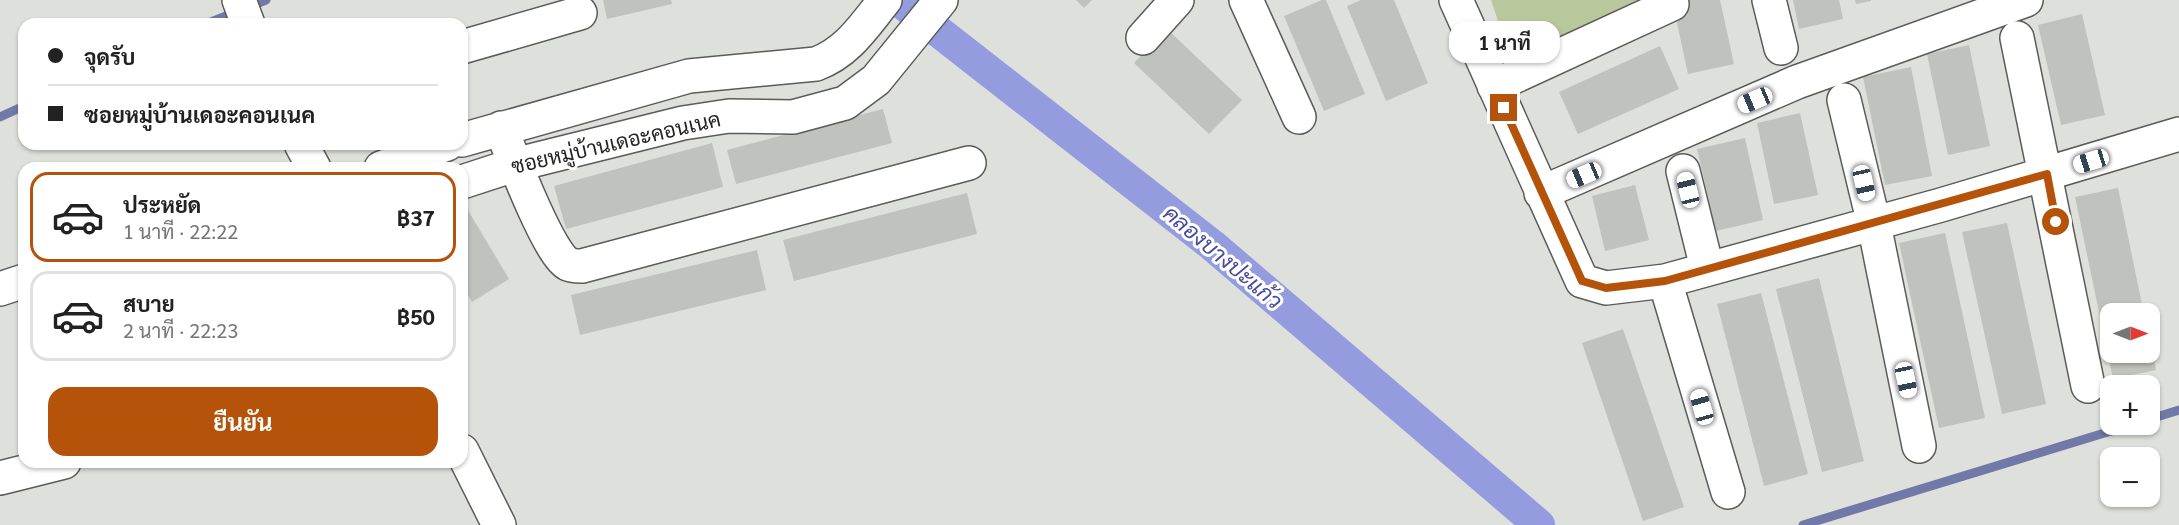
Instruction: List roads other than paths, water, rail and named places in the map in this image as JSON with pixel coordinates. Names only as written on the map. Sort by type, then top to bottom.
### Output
[{"type":"street","points":[[239,0],[246,18]]},
{"type":"street","name":"ซอยหมู่บ้านเดอะคอนเนค","points":[[468,138],[689,76],[816,64],[831,58],[847,47],[885,0]]},
{"type":"street","name":"ซอยหมู่บ้านเดอะคอนเนค","points":[[468,180],[514,165],[684,123],[729,116],[793,117],[824,111],[845,103],[876,80],[941,0]]},
{"type":"street","points":[[1143,38],[1177,0]]},
{"type":"street","points":[[1246,0],[1299,117]]},
{"type":"street","points":[[1456,0],[1582,281],[1606,288],[1665,281],[1874,224],[2179,134]]},
{"type":"street","points":[[1769,0],[1781,48]]},
{"type":"street","points":[[1541,193],[1797,82],[2026,0]]},
{"type":"street","points":[[1494,86],[1672,4]]},
{"type":"street","points":[[468,45],[580,13]]},
{"type":"street","points":[[2017,38],[2047,174],[2088,386]]},
{"type":"street","points":[[1844,100],[1874,224],[1919,446]]},
{"type":"street","points":[[501,128],[514,165],[555,251],[568,264],[582,266],[969,163]]},
{"type":"street","points":[[398,162],[430,150]]},
{"type":"street","points":[[1683,171],[1707,268]]},
{"type":"street","points":[[1665,281],[1728,492]]},
{"type":"street","points":[[0,289],[18,283]]},
{"type":"street","points":[[468,463],[499,525]]},
{"type":"street","points":[[0,478],[40,468]]},
{"type":"waterway","points":[[221,18],[266,0]]},
{"type":"waterway","name":"คลองบางปะแก้ว","points":[[898,0],[1212,245],[1539,525]]},
{"type":"waterway","points":[[0,117],[18,109]]},
{"type":"waterway","points":[[2160,416],[2179,410]]},
{"type":"waterway","points":[[1803,525],[2100,434]]}]
